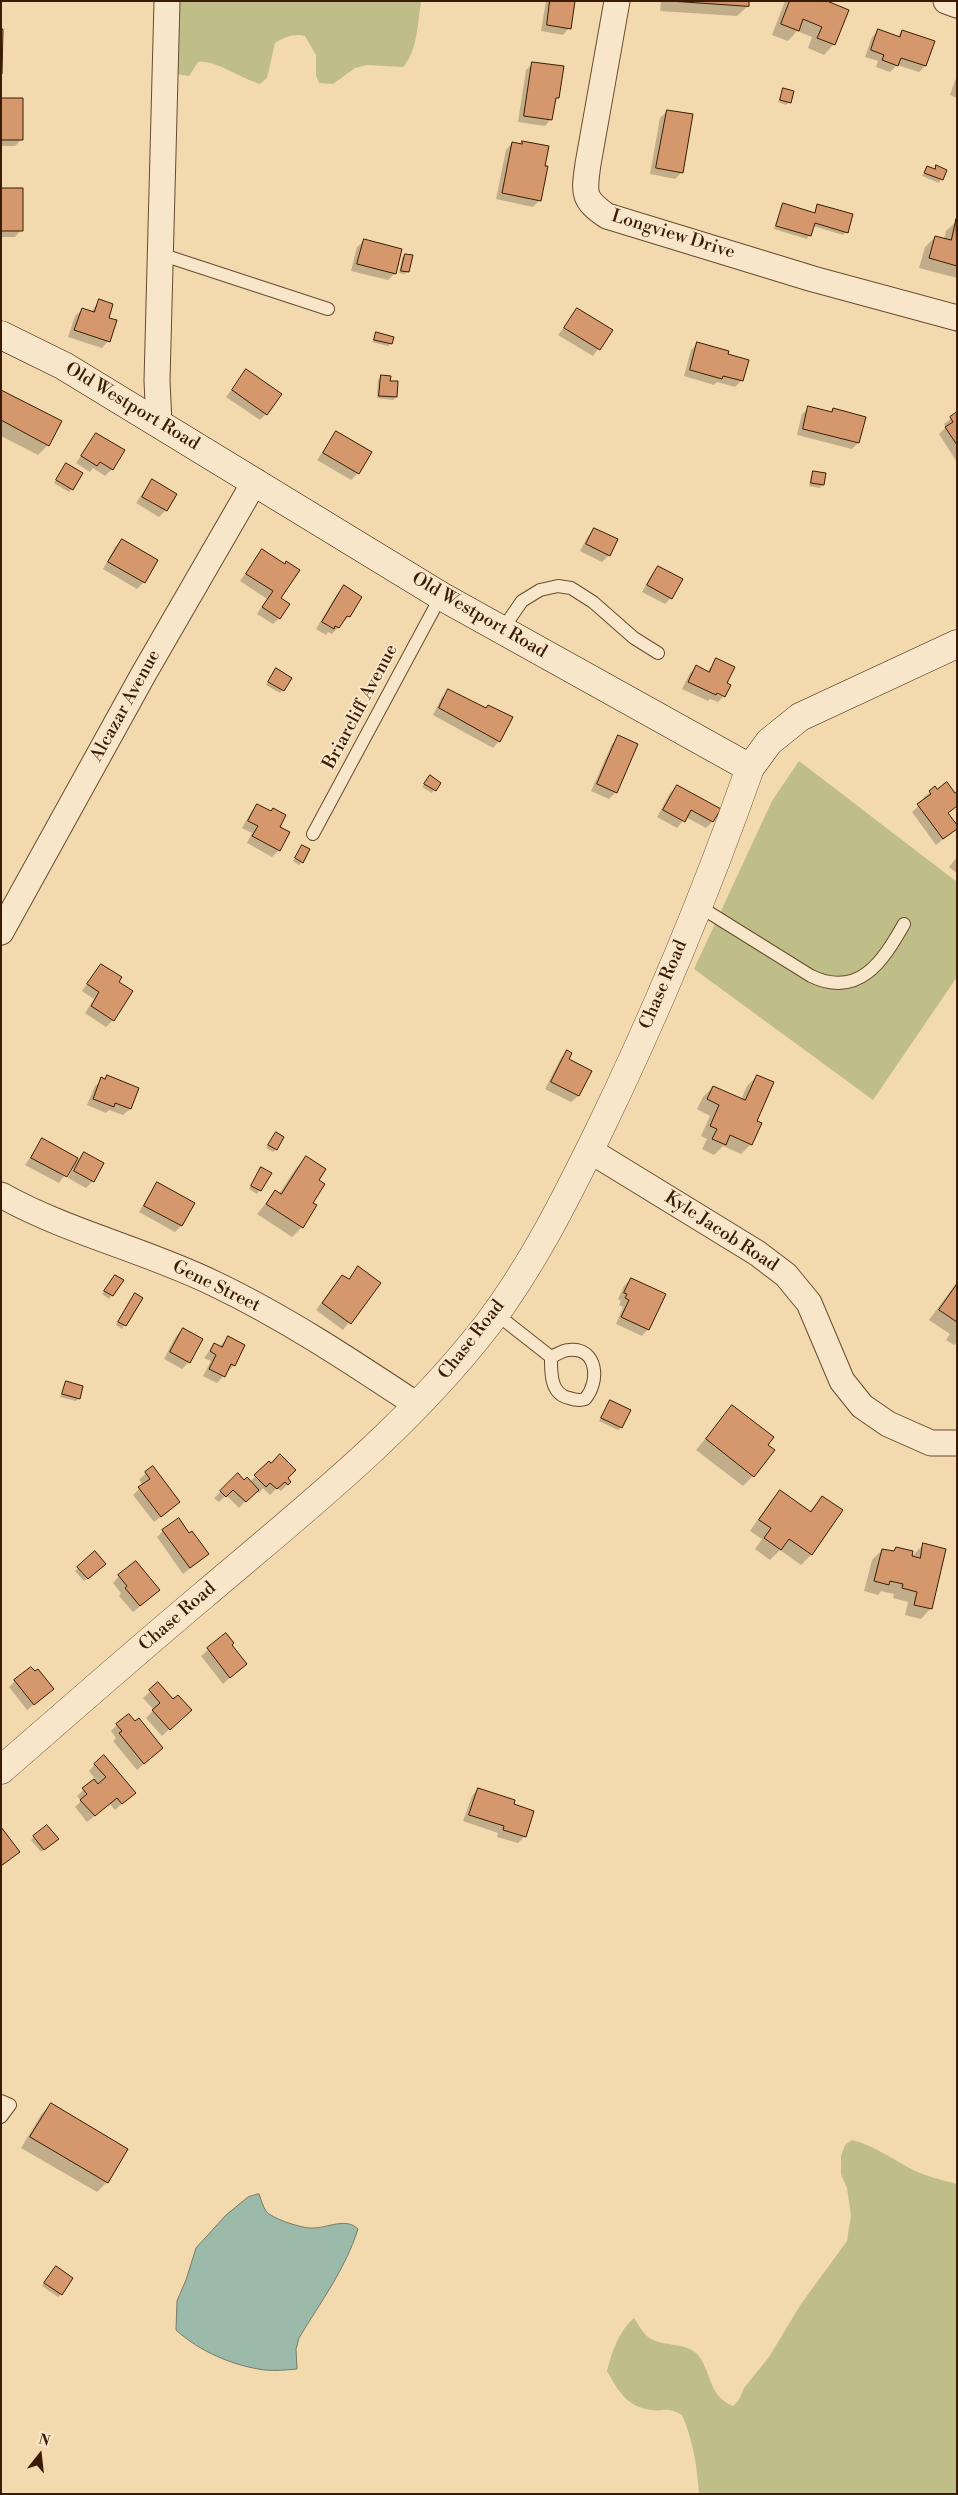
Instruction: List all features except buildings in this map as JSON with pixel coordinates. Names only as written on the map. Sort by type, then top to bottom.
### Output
[{"type":"street","points":[[159,423],[157,381],[167,1]]},
{"type":"street","name":"Longview Drive","points":[[617,1],[588,164],[585,187],[590,204],[607,216],[812,280],[957,318]]},
{"type":"street","points":[[946,1],[957,5]]},
{"type":"street","name":"Old Westport Road","points":[[1,335],[64,366],[441,596],[750,768]]},
{"type":"street","name":"Alcazar Avenue","points":[[1,932],[139,684],[255,482]]},
{"type":"street","points":[[750,768],[770,742],[800,717],[957,644]]},
{"type":"street","name":"Chase Road","points":[[1,1770],[204,1595],[318,1500],[393,1432],[452,1368],[495,1314],[527,1266],[559,1210],[624,1080],[724,842],[750,768]]},
{"type":"street","name":"Kyle Jacob Road","points":[[590,1150],[757,1253],[786,1275],[809,1303],[842,1381],[862,1406],[888,1424],[931,1443],[957,1443]]},
{"type":"street","name":"Gene Street","points":[[1,1194],[70,1228],[139,1251],[215,1284],[320,1342],[417,1405]]},
{"type":"lane","points":[[160,254],[328,309]]},
{"type":"lane","points":[[502,630],[522,601],[540,590],[558,586],[571,588],[594,602],[634,638],[658,653]]},
{"type":"lane","name":"Briarcliff Avenue","points":[[312,834],[441,596]]},
{"type":"lane","points":[[697,905],[811,976],[823,982],[836,984],[848,983],[860,978],[886,956],[904,924]]},
{"type":"lane","points":[[495,1314],[551,1357]]},
{"type":"lane","points":[[1,2101],[10,2105],[1,2117]]},
{"type":"shaded area","points":[[159,1],[420,1],[421,3],[412,53],[403,67],[367,65],[355,68],[333,84],[319,83],[316,75],[316,55],[305,36],[293,35],[275,43],[267,78],[260,84],[220,66],[205,62],[198,62],[189,76],[176,74]]},
{"type":"shaded area","points":[[799,761],[957,882],[957,977],[873,1100],[694,969],[772,801]]},
{"type":"shaded area","points":[[852,2140],[876,2149],[915,2171],[957,2184],[957,2494],[699,2494],[694,2453],[682,2415],[669,2410],[644,2409],[630,2402],[620,2392],[607,2371],[616,2343],[634,2318],[644,2333],[653,2340],[685,2347],[696,2353],[701,2359],[718,2396],[733,2406],[739,2400],[744,2388],[769,2357],[801,2304],[847,2241],[851,2215],[847,2188],[841,2174],[841,2156],[845,2145]]},
{"type":"shaded area","points":[[259,2194],[269,2214],[288,2223],[303,2227],[319,2228],[342,2223],[358,2229],[340,2271],[299,2338],[296,2349],[297,2369],[269,2370],[241,2365],[206,2351],[176,2330],[177,2301],[196,2248],[226,2215],[248,2197]]}]
